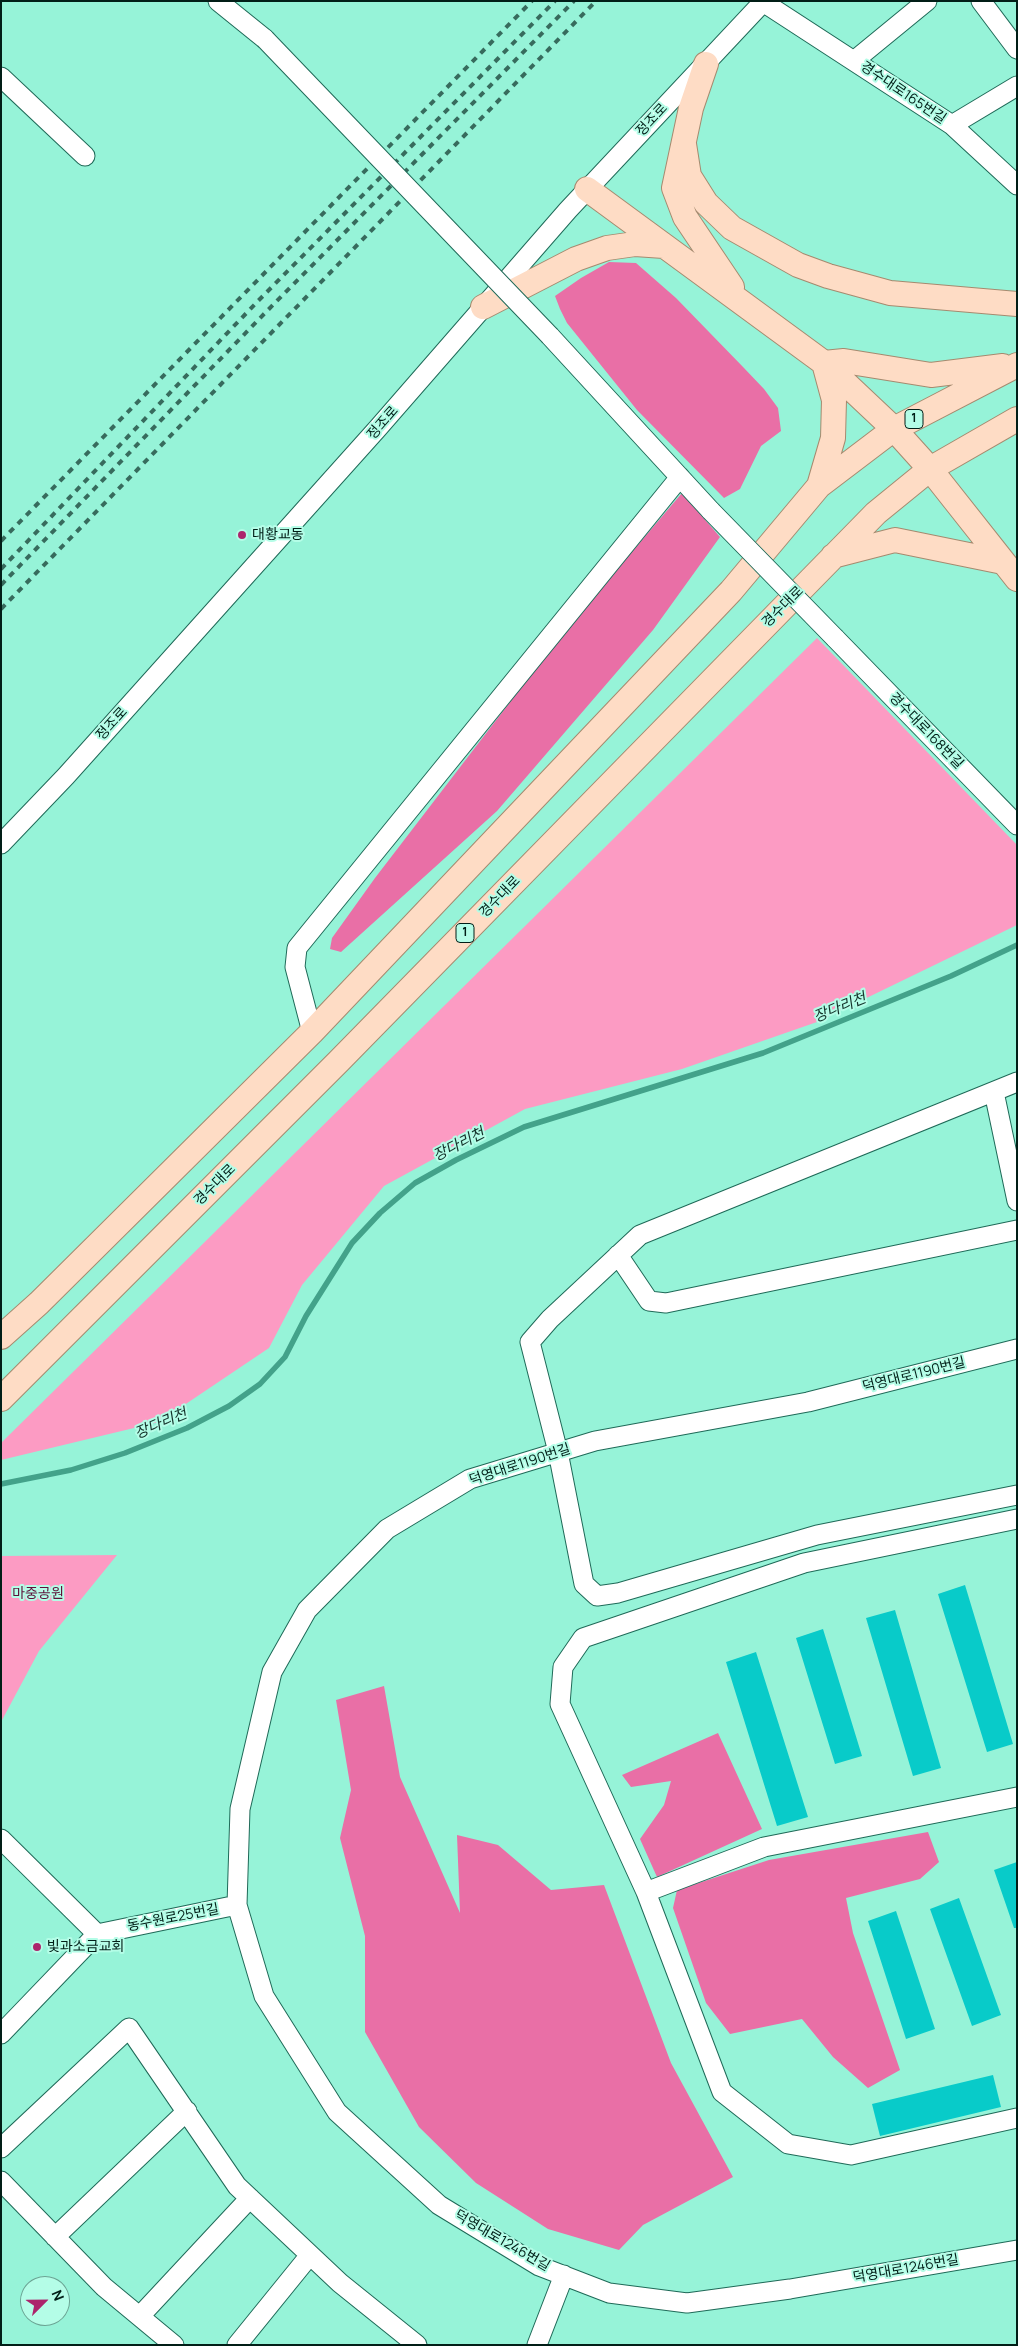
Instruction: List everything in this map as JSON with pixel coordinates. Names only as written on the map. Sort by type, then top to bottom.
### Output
[{"type":"main road","points":[[706,64],[691,108],[674,188],[685,217],[740,302]]},
{"type":"main road","points":[[684,144],[689,176],[706,203],[732,228],[798,265],[828,276],[890,293],[1017,304]]},
{"type":"main road","points":[[587,189],[824,363],[894,429],[930,469],[1010,571]]},
{"type":"main road","points":[[483,307],[576,259],[607,248],[635,244],[665,246]]},
{"type":"main road","points":[[824,363],[844,361],[931,375],[1017,365]]},
{"type":"main road","points":[[819,486],[833,438],[834,400],[824,363]]},
{"type":"main road","name":"1","points":[[1,1337],[39,1303],[312,1032],[731,591],[819,486],[894,429],[1017,365]]},
{"type":"main road","name":"경수대로","points":[[1,1399],[339,1061],[876,513],[930,469],[1017,419]]},
{"type":"main road","points":[[833,556],[895,540],[1010,571]]},
{"type":"street","name":"경수대로168번길","points":[[218,1],[266,39],[550,336],[711,511],[1017,824]]},
{"type":"street","name":"경수대로165번길","points":[[763,1],[952,125],[1017,185]]},
{"type":"street","name":"정조로","points":[[1,844],[66,776],[372,436],[587,189],[763,1]]},
{"type":"street","name":"경수대로165번길","points":[[854,60],[927,1]]},
{"type":"street","points":[[981,1],[1017,49]]},
{"type":"street","points":[[1,77],[85,156]]},
{"type":"street","name":"경수대로165번길","points":[[952,125],[1017,86]]},
{"type":"street","points":[[312,1032],[295,967],[297,948],[680,477]]},
{"type":"street","points":[[1017,1082],[640,1234],[550,1319],[530,1342],[558,1452],[584,1584],[597,1596],[618,1593],[817,1535],[1017,1495]]},
{"type":"street","points":[[994,1092],[1017,1201]]},
{"type":"street","points":[[618,1255],[649,1301],[666,1303],[1017,1230]]},
{"type":"street","name":"덕영대로1190번길","points":[[237,1905],[240,1809],[272,1672],[307,1610],[387,1529],[470,1479],[595,1441],[808,1402],[1017,1349]]},
{"type":"street","points":[[1017,1519],[804,1563],[583,1638],[562,1667],[560,1704],[646,1892],[722,2092],[788,2144],[851,2155],[1017,2118]]},
{"type":"street","points":[[646,1892],[764,1846],[1017,1797]]},
{"type":"street","points":[[1,1839],[97,1934],[1,2034]]},
{"type":"street","name":"동수원로25번길","points":[[97,1934],[237,1905]]},
{"type":"street","name":"덕영대로1246번길","points":[[237,1905],[264,1996],[336,2112],[439,2205],[538,2266],[609,2293],[687,2303],[790,2289],[1017,2250]]},
{"type":"street","points":[[1,2148],[129,2028],[237,2186],[340,2283],[417,2345]]},
{"type":"street","points":[[56,2237],[187,2111]]},
{"type":"street","points":[[1,2181],[104,2287],[174,2345]]},
{"type":"street","points":[[140,2316],[250,2198]]},
{"type":"street","points":[[237,2345],[310,2255]]},
{"type":"street","points":[[537,2345],[564,2275]]},
{"type":"green space","points":[[817,638],[1017,845],[1017,925],[817,1022],[682,1069],[525,1109],[384,1186],[302,1285],[269,1348],[159,1422],[1,1460],[1,1443]]},
{"type":"green space","name":"마중공원","points":[[117,1555],[39,1651],[1,1722],[1,1556]]},
{"type":"shaded area","points":[[609,262],[636,263],[676,298],[764,389],[778,408],[781,431],[761,446],[740,489],[724,498],[637,410],[567,323],[560,309],[555,296]]},
{"type":"shaded area","points":[[682,493],[720,537],[653,630],[497,811],[341,952],[330,949],[332,938],[375,878],[563,633]]},
{"type":"shaded area","points":[[384,1686],[400,1777],[460,1913],[457,1835],[498,1845],[551,1890],[604,1885],[671,2063],[733,2177],[643,2225],[619,2250],[548,2229],[476,2183],[419,2127],[365,2032],[365,1936],[340,1838],[351,1790],[336,1700]]},
{"type":"shaded area","points":[[718,1733],[762,1829],[657,1877],[640,1839],[664,1805],[671,1781],[631,1787],[622,1775]]},
{"type":"shaded area","points":[[928,1832],[939,1862],[920,1879],[846,1898],[853,1933],[900,2070],[868,2088],[833,2057],[802,2019],[730,2034],[706,2003],[673,1908],[677,1890],[769,1860]]},
{"type":"building","points":[[965,1585],[1013,1744],[987,1752],[938,1594]]},
{"type":"building","points":[[895,1610],[941,1768],[913,1776],[866,1618]]},
{"type":"building","points":[[823,1629],[862,1756],[835,1764],[796,1638]]},
{"type":"building","points":[[756,1652],[808,1817],[777,1826],[726,1662]]},
{"type":"building","points":[[1017,1862],[1017,1928],[1014,1928],[994,1870]]},
{"type":"building","points":[[959,1898],[1001,2015],[972,2026],[930,1909]]},
{"type":"building","points":[[896,1911],[935,2029],[906,2039],[868,1921]]},
{"type":"building","points":[[993,2075],[1001,2107],[880,2136],[872,2104]]},
{"type":"waterway","name":"장다리천","points":[[1,1484],[71,1470],[125,1453],[187,1428],[229,1406],[260,1384],[285,1357],[306,1316],[352,1243],[380,1213],[415,1183],[456,1160],[524,1127],[763,1053],[951,976],[1017,945]]},
{"type":"railway","points":[[1,541],[532,1]]},
{"type":"railway","points":[[1,569],[258,301],[555,1]]},
{"type":"railway","points":[[1,585],[264,314],[574,1]]},
{"type":"railway","points":[[1,609],[596,1]]},
{"type":"place","name":"대황교동","points":[[242,535]]},
{"type":"place","name":"빛과소금교회","points":[[37,1947]]}]
